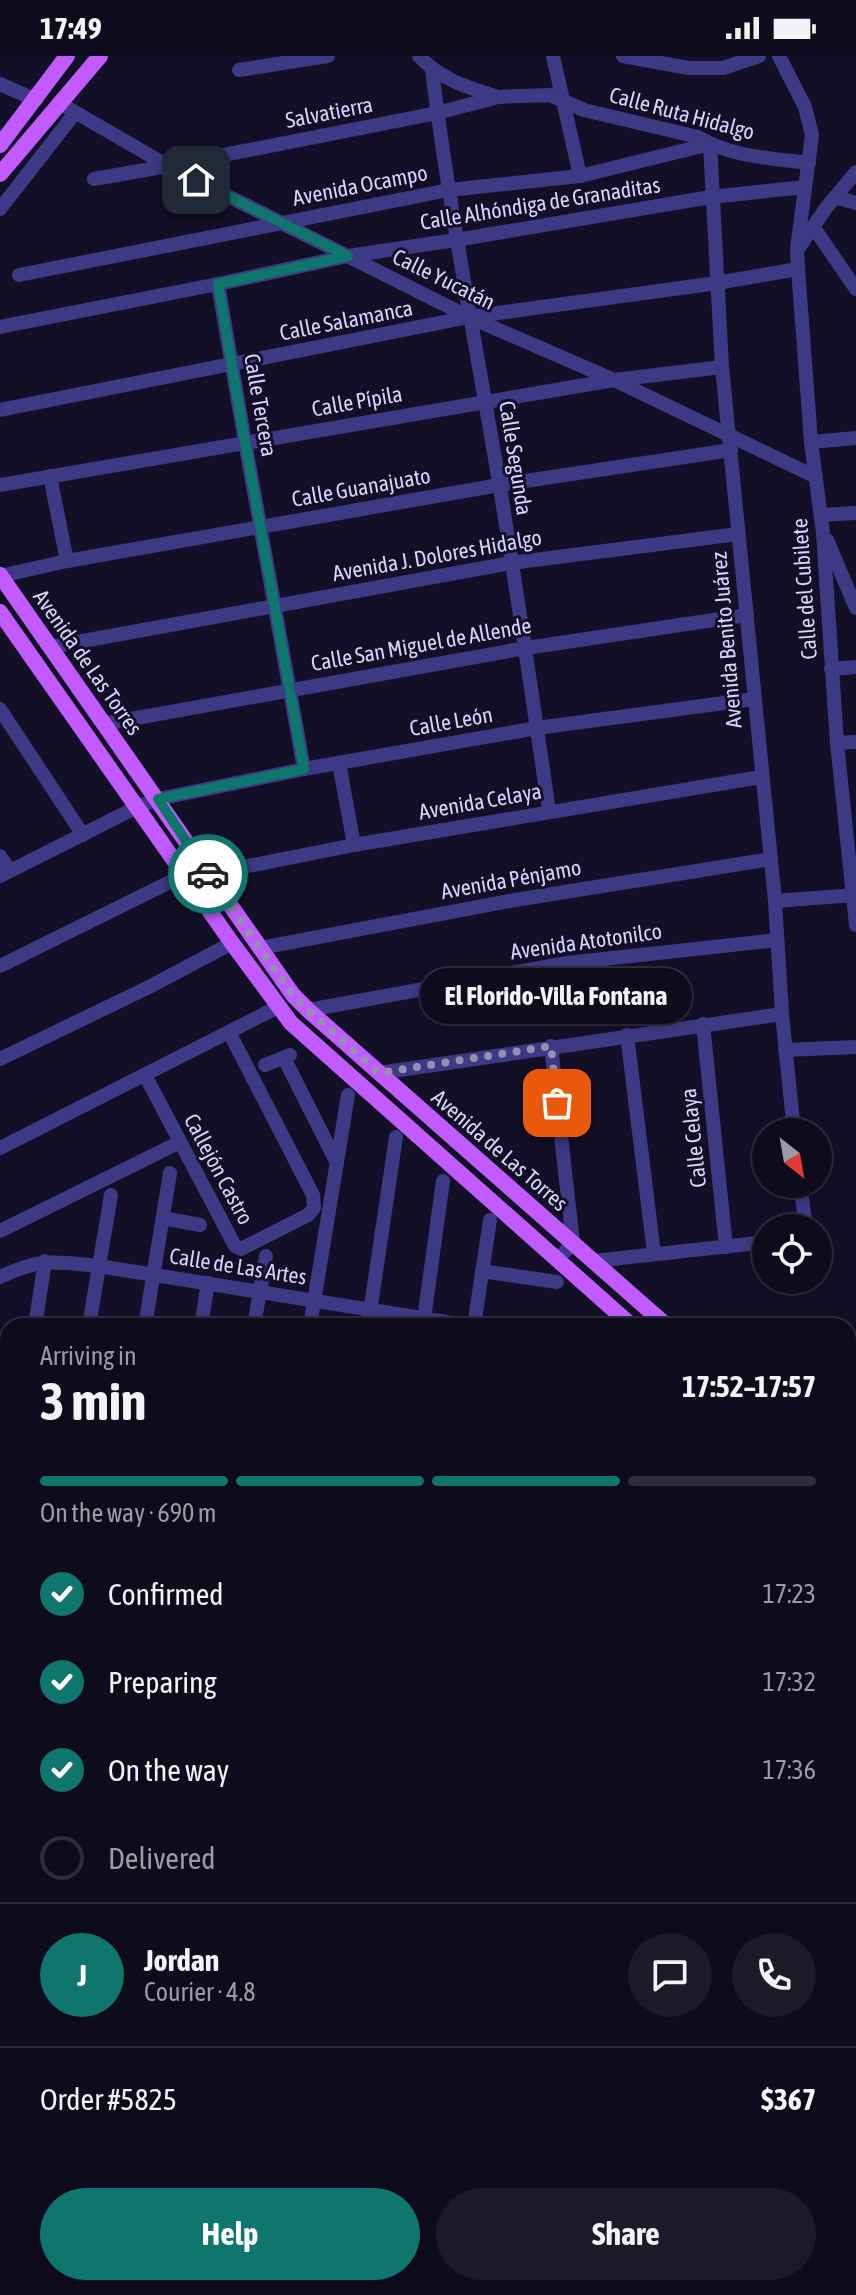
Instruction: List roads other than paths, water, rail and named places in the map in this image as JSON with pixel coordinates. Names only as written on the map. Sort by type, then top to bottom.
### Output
[{"type":"main road","points":[[3,140],[67,56]]},
{"type":"main road","points":[[0,174],[25,146],[68,109],[100,56]]},
{"type":"main road","points":[[0,188],[25,146]]},
{"type":"main road","name":"Avenida de Las Torres","points":[[2,582],[158,799],[293,995],[658,1318]]},
{"type":"main road","name":"Avenida de Las Torres","points":[[0,612],[291,1023],[623,1318]]},
{"type":"street","points":[[239,70],[328,56]]},
{"type":"street","points":[[419,56],[432,70],[461,85],[498,97]]},
{"type":"street","points":[[553,56],[580,176]]},
{"type":"street","points":[[623,56],[688,68],[723,68],[759,56]]},
{"type":"street","name":"Calle del Cubilete","points":[[779,56],[805,107],[812,135],[797,249],[798,269],[811,442],[823,533],[837,743],[851,819],[856,925]]},
{"type":"street","name":"Calle Segunda","points":[[432,70],[456,240],[526,648],[549,811]]},
{"type":"street","points":[[0,84],[36,100]]},
{"type":"street","name":"Calle Ruta Hidalgo","points":[[498,97],[550,95],[584,110],[698,137],[734,153],[809,163]]},
{"type":"street","name":"Salvatierra","points":[[94,179],[437,113],[498,97]]},
{"type":"street","points":[[0,209],[68,109]]},
{"type":"street","name":"Calle Yucatán","points":[[68,109],[168,166],[469,317],[614,380],[816,477]]},
{"type":"street","name":"Avenida Ocampo","points":[[19,275],[449,190],[580,176],[710,144]]},
{"type":"street","name":"Avenida Benito Juárez","points":[[710,144],[722,367],[775,901],[792,1118]]},
{"type":"street","points":[[797,249],[855,174]]},
{"type":"street","name":"Calle Alhóndiga de Granaditas","points":[[0,327],[348,256],[711,197],[805,187]]},
{"type":"street","points":[[835,197],[856,203]]},
{"type":"street","points":[[814,228],[856,289]]},
{"type":"street","name":"Calle Salamanca","points":[[0,410],[469,317],[798,269]]},
{"type":"street","name":"Calle Tercera","points":[[218,284],[304,769]]},
{"type":"street","name":"Calle Pípila","points":[[0,485],[614,380],[722,367]]},
{"type":"street","points":[[811,442],[856,438]]},
{"type":"street","name":"Calle Guanajuato","points":[[2,582],[67,561],[499,485],[731,450]]},
{"type":"street","points":[[50,476],[67,561]]},
{"type":"street","points":[[821,515],[856,513]]},
{"type":"street","points":[[823,533],[853,591],[856,608]]},
{"type":"street","name":"Avenida J. Dolores Hidalgo","points":[[50,647],[511,563],[738,534]]},
{"type":"street","name":"Calle San Miguel de Allende","points":[[103,724],[526,648],[747,615]]},
{"type":"street","points":[[831,669],[856,667]]},
{"type":"street","name":"Calle León","points":[[5,874],[158,799],[304,769],[537,728],[754,699]]},
{"type":"street","points":[[0,709],[83,835]]},
{"type":"street","points":[[837,743],[856,742]]},
{"type":"street","points":[[339,763],[354,845]]},
{"type":"street","name":"Avenida Celaya","points":[[208,874],[354,845],[761,777]]},
{"type":"street","points":[[0,856],[5,874]]},
{"type":"street","name":"Avenida Pénjamo","points":[[260,948],[515,900],[771,859]]},
{"type":"street","points":[[1,963],[184,875]]},
{"type":"street","points":[[775,901],[854,895]]},
{"type":"street","name":"Avenida Atotonilco","points":[[308,1010],[567,963],[777,940]]},
{"type":"street","points":[[0,1059],[232,943]]},
{"type":"street","points":[[0,1148],[278,1007]]},
{"type":"street","points":[[379,1073],[782,1014]]},
{"type":"street","name":"Calle Celaya","points":[[703,1024],[726,1247]]},
{"type":"street","name":"Callejón Castro","points":[[145,1075],[235,1246],[241,1249],[308,1215],[314,1208],[313,1195],[229,1032]]},
{"type":"street","points":[[627,1035],[654,1253]]},
{"type":"street","points":[[551,1046],[573,1243],[557,1260]]},
{"type":"street","points":[[785,1050],[856,1047]]},
{"type":"street","points":[[265,1065],[288,1056],[337,1163]]},
{"type":"street","points":[[312,1318],[348,1095]]},
{"type":"street","points":[[370,1318],[396,1137]]},
{"type":"street","points":[[0,1231],[180,1142]]},
{"type":"street","points":[[146,1318],[170,1173]]},
{"type":"street","points":[[424,1318],[443,1181]]},
{"type":"street","points":[[90,1318],[111,1195]]},
{"type":"street","points":[[163,1218],[200,1225]]},
{"type":"street","points":[[473,1318],[490,1220]]},
{"type":"street","points":[[594,1261],[752,1244]]},
{"type":"street","points":[[255,1318],[266,1256]]},
{"type":"street","points":[[36,1318],[45,1261]]},
{"type":"street","name":"Calle de Las Artes","points":[[0,1277],[45,1261],[99,1266],[371,1310],[403,1318]]},
{"type":"street","points":[[482,1271],[557,1282]]},
{"type":"street","points":[[202,1318],[208,1283]]},
{"type":"place","name":"El Florido-Villa Fontana","points":[[557,1103]]}]
